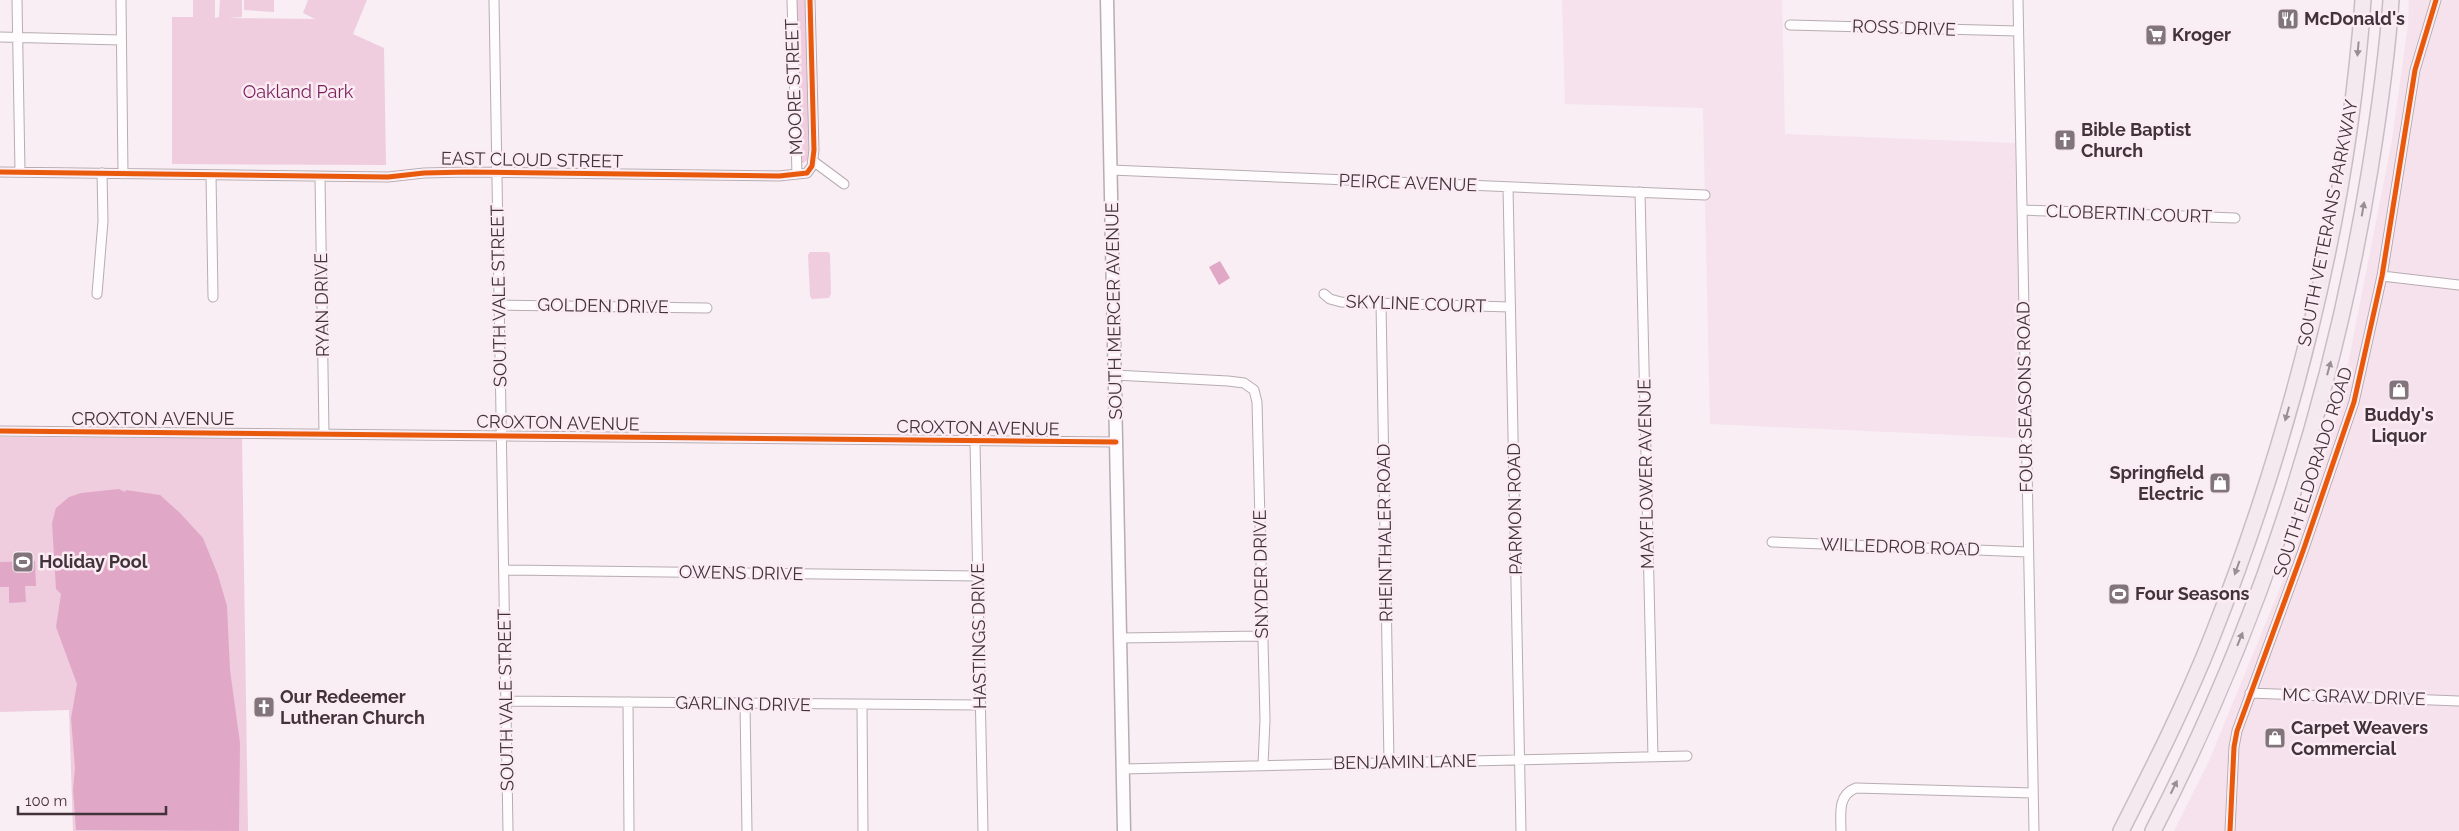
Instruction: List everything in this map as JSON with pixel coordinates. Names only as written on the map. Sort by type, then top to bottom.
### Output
[{"type":"highway","name":"SOUTH VETERANS PARKWAY","points":[[2121,831],[2150,775],[2212,638],[2261,502],[2282,434],[2319,291],[2332,222],[2348,129],[2363,0]]},
{"type":"highway","name":"SOUTH VETERANS PARKWAY","points":[[2153,831],[2198,739],[2241,639],[2284,520],[2317,412],[2338,330],[2364,205],[2378,118],[2390,0]]},
{"type":"main road","name":"SOUTH MERCER AVENUE","points":[[1107,0],[1124,831]]},
{"type":"street","points":[[17,0],[20,172]]},
{"type":"street","points":[[122,0],[123,174]]},
{"type":"street","name":"SOUTH VALE STREET","points":[[494,0],[508,831]]},
{"type":"street","name":"MOORE STREET","points":[[792,0],[797,174]]},
{"type":"street","name":"MOORE STREET","points":[[810,0],[813,161]]},
{"type":"street","name":"FOUR SEASONS ROAD","points":[[2018,0],[2034,831]]},
{"type":"street","name":"SOUTH ELDORADO ROAD","points":[[2230,831],[2234,747],[2250,693],[2303,551],[2354,402],[2382,276],[2415,71],[2421,44],[2436,0]]},
{"type":"street","name":"ROSS DRIVE","points":[[1790,25],[2018,32]]},
{"type":"street","points":[[0,37],[121,40]]},
{"type":"street","points":[[797,174],[807,173],[813,161],[844,184]]},
{"type":"street","name":"PEIRCE AVENUE","points":[[1111,170],[1705,195]]},
{"type":"street","points":[[0,172],[102,174],[103,221],[96,294]]},
{"type":"street","name":"EAST CLOUD STREET","points":[[102,174],[388,177],[424,173],[770,176],[797,174]]},
{"type":"street","points":[[211,175],[214,297]]},
{"type":"street","name":"RYAN DRIVE","points":[[320,177],[324,433]]},
{"type":"street","name":"PARMON ROAD","points":[[1508,187],[1518,759],[1521,831]]},
{"type":"street","name":"MAYFLOWER AVENUE","points":[[1640,192],[1653,757]]},
{"type":"street","name":"CLOBERTIN COURT","points":[[2022,210],[2235,218]]},
{"type":"street","points":[[2382,276],[2459,285]]},
{"type":"street","name":"SKYLINE COURT","points":[[1324,294],[1330,299],[1341,302],[1510,307]]},
{"type":"street","name":"RHEINTHALER ROAD","points":[[1381,303],[1389,762]]},
{"type":"street","name":"GOLDEN DRIVE","points":[[499,305],[707,308]]},
{"type":"street","name":"SNYDER DRIVE","points":[[1115,375],[1228,380],[1250,386],[1254,390],[1257,402],[1265,720],[1263,765]]},
{"type":"street","name":"CROXTON AVENUE","points":[[0,431],[1116,442]]},
{"type":"street","name":"HASTINGS DRIVE","points":[[975,442],[982,831]]},
{"type":"street","name":"WILLEDROB ROAD","points":[[1772,542],[2028,552]]},
{"type":"street","name":"OWENS DRIVE","points":[[504,570],[978,576]]},
{"type":"street","points":[[1120,638],[1262,636]]},
{"type":"street","name":"MC GRAW DRIVE","points":[[2250,693],[2459,701]]},
{"type":"street","name":"GARLING DRIVE","points":[[506,701],[980,705]]},
{"type":"street","points":[[628,702],[630,831]]},
{"type":"street","points":[[745,704],[747,831]]},
{"type":"street","points":[[862,705],[863,831]]},
{"type":"street","name":"BENJAMIN LANE","points":[[1123,769],[1687,756]]},
{"type":"street","points":[[1841,831],[1842,801],[1847,793],[1856,788],[2033,793]]},
{"type":"shaded area","points":[[1562,0],[1782,0],[1785,134],[2015,143],[2021,438],[1710,424],[1703,108],[1565,104]]},
{"type":"shaded area","points":[[2409,0],[2459,0],[2459,831],[2174,831],[2209,761],[2294,554],[2339,410],[2392,140],[2408,25]]},
{"type":"shaded area","points":[[1220,261],[1230,278],[1219,285],[1209,267]]},
{"type":"shaded area","points":[[119,489],[125,492],[126,490],[160,495],[203,538],[218,575],[227,606],[230,670],[240,743],[239,831],[76,830],[73,789],[75,768],[71,718],[77,684],[56,627],[61,594],[56,589],[52,523],[56,508],[69,497],[81,493]]},
{"type":"shaded area","points":[[35,561],[36,586],[25,586],[26,602],[9,603],[9,587],[0,587],[0,562]]},
{"type":"green space","name":"Oakland Park","points":[[193,0],[215,0],[215,18],[219,17],[220,0],[242,0],[242,17],[228,18],[315,19],[303,13],[308,0],[367,0],[353,34],[384,48],[386,165],[172,164],[172,17],[193,17]]},
{"type":"green space","points":[[244,0],[274,0],[274,12],[244,10]]},
{"type":"green space","points":[[795,0],[806,0],[810,158],[803,163],[801,163]]},
{"type":"green space","points":[[810,252],[828,252],[830,254],[831,294],[829,298],[812,299],[810,296],[808,255]]},
{"type":"green space","points":[[0,437],[242,438],[248,831],[73,831],[69,710],[0,712]]},
{"type":"cycle path","points":[[0,172],[388,177],[424,173],[468,172],[779,176],[807,173],[812,166],[814,150],[810,0]]},
{"type":"cycle path","points":[[2230,831],[2234,747],[2237,731],[2303,551],[2354,402],[2382,276],[2415,70],[2436,0]]},
{"type":"cycle path","points":[[0,431],[1116,442]]},
{"type":"place","name":"McDonald's","points":[[2288,19]]},
{"type":"place","name":"Kroger","points":[[2156,35]]},
{"type":"place","name":"Bible Baptist Church","points":[[2065,140]]},
{"type":"place","name":"Buddy's Liquor","points":[[2399,390]]},
{"type":"place","name":"Springfield Electric","points":[[2220,483]]},
{"type":"place","name":"Holiday Pool","points":[[23,562]]},
{"type":"place","name":"Four Seasons","points":[[2119,594]]},
{"type":"place","name":"Our Redeemer Lutheran Church","points":[[264,707]]},
{"type":"place","name":"Carpet Weavers Commercial","points":[[2275,738]]}]
